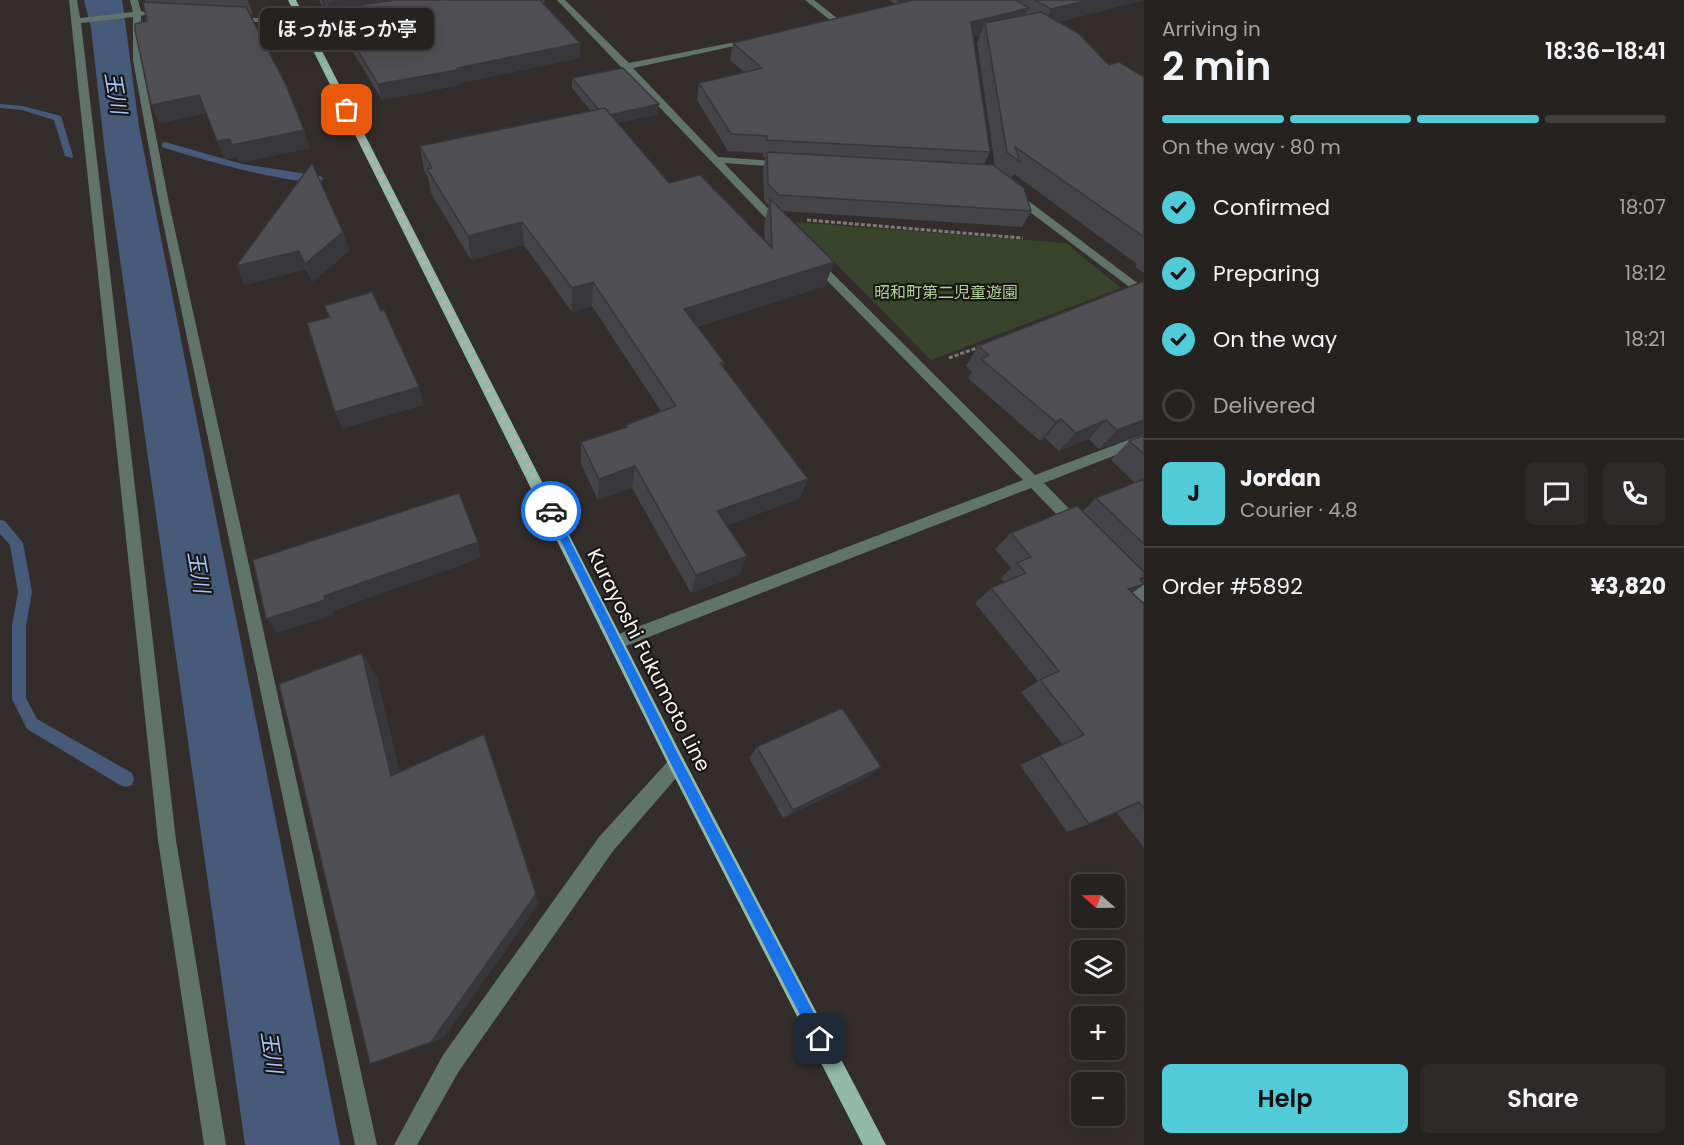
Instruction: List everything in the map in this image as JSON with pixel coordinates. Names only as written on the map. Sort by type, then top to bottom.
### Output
[{"type":"main road","name":"Kurayoshi Fukumoto Line","points":[[292,0],[677,764],[875,1145]]},
{"type":"street","points":[[73,0],[167,840],[215,1145]]},
{"type":"street","points":[[561,0],[628,66],[787,234]]},
{"type":"street","points":[[809,0],[838,22]]},
{"type":"street","points":[[77,21],[135,7],[155,13]]},
{"type":"street","points":[[135,7],[137,60],[164,203],[366,1145]]},
{"type":"street","points":[[220,17],[302,21],[361,16]]},
{"type":"street","points":[[827,24],[849,20]]},
{"type":"street","points":[[628,66],[757,39]]},
{"type":"street","points":[[715,160],[798,165]]},
{"type":"street","points":[[1006,189],[1144,294]]},
{"type":"street","points":[[803,250],[1089,539]]},
{"type":"street","points":[[617,642],[1035,483],[1144,439]]},
{"type":"street","points":[[1113,563],[1144,595]]},
{"type":"street","points":[[405,1145],[451,1063],[606,844],[677,764]]},
{"type":"path","points":[[770,217],[1076,242]]},
{"type":"path","points":[[921,369],[985,345]]},
{"type":"green space","name":"昭和町第二児童遊園","points":[[795,222],[1066,243],[1121,288],[931,360]]},
{"type":"water","name":"玉川","points":[[84,0],[122,0],[139,127],[340,1145],[245,1145],[105,153],[91,28]]},
{"type":"building","points":[[327,0],[346,0],[328,3]]},
{"type":"building","points":[[395,0],[540,0],[580,43],[457,68],[458,70],[378,84],[332,9]]},
{"type":"building","points":[[913,0],[1016,0],[1029,8],[971,22],[990,152],[767,140],[767,136],[731,134],[699,83],[762,68],[733,43]]},
{"type":"building","points":[[1035,0],[1089,0],[1051,9]]},
{"type":"building","points":[[143,2],[246,7],[286,85],[304,130],[232,145],[230,139],[217,141],[199,95],[151,105],[135,30],[135,24],[147,21]]},
{"type":"building","points":[[1041,12],[1078,33],[1109,65],[1119,62],[1144,77],[1144,237],[1015,147],[1020,162],[1007,152],[985,23]]},
{"type":"building","points":[[623,68],[659,104],[610,115],[605,108],[598,109],[572,78]]},
{"type":"building","points":[[605,108],[669,183],[700,175],[772,248],[770,199],[834,262],[684,309],[724,362],[720,363],[808,479],[717,511],[747,556],[696,575],[635,466],[599,479],[581,442],[627,427],[626,425],[676,406],[593,282],[572,288],[522,222],[468,236],[427,169],[432,168],[420,146]]},
{"type":"building","points":[[767,152],[993,165],[1024,188],[1031,211],[779,195],[768,184]]},
{"type":"building","points":[[312,163],[343,232],[305,264],[299,251],[236,266]]},
{"type":"building","points":[[1144,281],[1144,420],[1117,430],[1106,420],[1076,433],[1061,419],[1056,422],[981,359],[989,355],[978,346]]},
{"type":"building","points":[[372,292],[381,311],[384,310],[419,387],[335,412],[307,323],[330,317],[324,306]]},
{"type":"building","points":[[1144,435],[1144,454],[1129,441]]},
{"type":"building","points":[[1144,479],[1144,544],[1096,498]]},
{"type":"building","points":[[459,493],[478,542],[324,596],[325,600],[266,619],[253,560]]},
{"type":"building","points":[[1077,506],[1144,572],[1144,577],[1140,579],[1144,584],[1128,589],[1144,604],[1144,809],[1139,802],[1089,824],[1040,755],[1084,735],[1040,680],[1059,671],[991,588],[1026,573],[1017,563],[1031,557],[1011,533]]},
{"type":"building","points":[[362,653],[391,776],[484,734],[536,894],[431,1042],[370,1064],[279,684]]},
{"type":"building","points":[[842,708],[881,767],[793,810],[757,747]]},
{"type":"waterway","points":[[0,106],[23,108],[58,118],[69,156]]},
{"type":"waterway","points":[[165,145],[242,167],[320,179]]},
{"type":"waterway","points":[[0,525],[16,543],[25,592],[19,626],[19,699],[32,724],[126,779]]},
{"type":"way so far","points":[[347,110],[551,511]]},
{"type":"place","name":"ほっかほっか亭","points":[[347,110]]},
{"type":"route","points":[[551,511],[677,764],[820,1039]]}]
